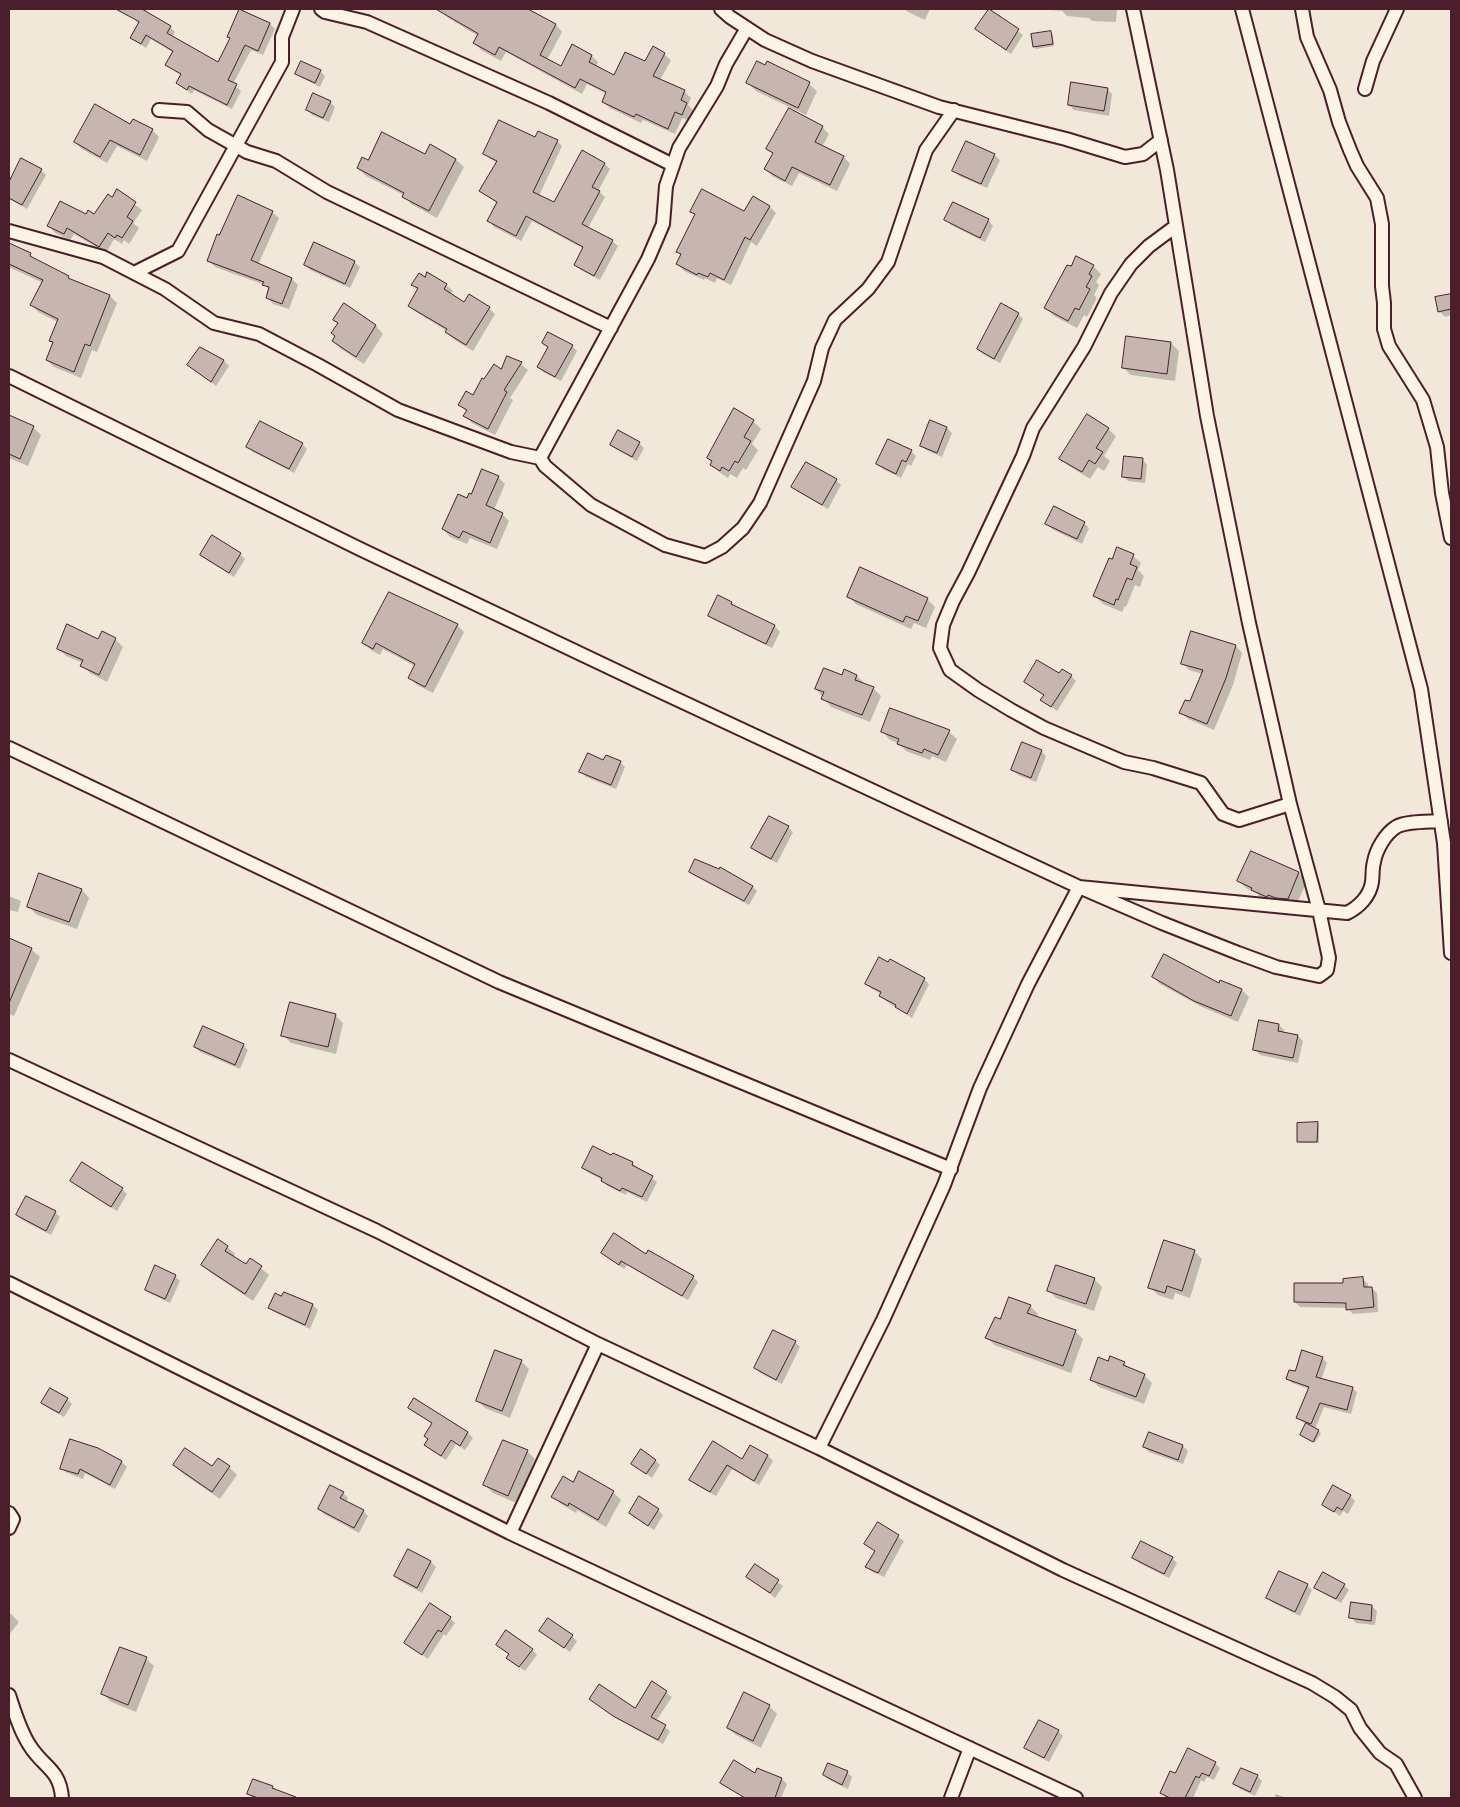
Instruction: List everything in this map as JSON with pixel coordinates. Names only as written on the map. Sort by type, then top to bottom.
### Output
[{"type":"street","points":[[134,273],[178,251],[282,62],[282,37],[293,9]]},
{"type":"street","points":[[322,9],[326,12],[367,22],[549,102],[674,165]]},
{"type":"street","points":[[721,9],[765,40],[812,61],[939,107],[1066,139],[1125,157],[1143,154],[1161,140]]},
{"type":"street","points":[[9,376],[395,566],[1079,887],[1238,953],[1276,967],[1319,976],[1327,970],[1329,958],[1319,910],[1290,804],[1249,623],[1209,425],[1161,140],[1133,9]]},
{"type":"street","points":[[1242,9],[1421,688],[1441,821],[1451,953]]},
{"type":"street","points":[[1303,9],[1307,36],[1330,90],[1339,122],[1357,166],[1377,198],[1382,224],[1384,329],[1389,346],[1423,400],[1437,446],[1442,493],[1451,538]]},
{"type":"street","points":[[1365,89],[1373,61],[1397,9]]},
{"type":"street","points":[[540,458],[648,259],[663,224],[666,186],[680,148],[717,86],[726,64],[747,28]]},
{"type":"street","points":[[159,110],[187,112],[208,130],[247,152],[276,161],[327,192],[611,328]]},
{"type":"street","points":[[9,231],[103,257],[165,290],[214,323],[259,334],[398,410],[511,452],[540,458],[545,466],[591,505],[665,545],[705,556],[722,547],[743,528],[760,503],[814,381],[822,348],[835,320],[868,289],[888,262],[926,150],[954,110]]},
{"type":"street","points":[[1176,226],[1149,246],[1131,264],[1116,286],[1084,347],[1033,428],[968,573],[952,601],[943,625],[940,648],[950,670],[1011,710],[1044,728],[1124,762],[1153,768],[1201,783],[1223,814],[1239,820],[1290,804]]},
{"type":"street","points":[[9,748],[499,982],[951,1169]]},
{"type":"street","points":[[1079,887],[1347,913],[1358,908],[1367,895],[1372,883],[1374,862],[1381,845],[1385,837],[1395,827],[1405,824],[1441,821]]},
{"type":"street","points":[[819,1448],[883,1320],[951,1169],[980,1088],[1028,984],[1079,887]]},
{"type":"street","points":[[9,1060],[377,1231],[598,1344],[819,1448],[1063,1570],[1312,1683],[1335,1697],[1351,1710],[1360,1728],[1380,1753],[1396,1764],[1415,1798]]},
{"type":"street","points":[[9,1283],[510,1533],[1076,1798]]},
{"type":"street","points":[[510,1533],[598,1344]]},
{"type":"street","points":[[9,1513],[13,1519],[9,1528]]},
{"type":"street","points":[[9,1695],[20,1727],[30,1748],[57,1776],[62,1798]]},
{"type":"street","points":[[951,1798],[970,1748]]},
{"type":"building","points":[[116,9],[142,9],[171,26],[167,33],[218,62],[230,38],[227,37],[239,9],[270,23],[258,51],[245,45],[228,80],[237,84],[227,105],[189,86],[187,90],[176,83],[181,74],[165,65],[173,51],[146,35],[141,44],[130,38],[139,22]]},
{"type":"building","points":[[436,9],[528,9],[556,24],[540,55],[561,66],[572,44],[592,55],[589,62],[614,75],[625,52],[645,61],[653,46],[665,53],[653,76],[685,90],[681,100],[687,103],[682,115],[675,112],[668,129],[636,114],[634,117],[602,102],[606,92],[580,79],[575,88],[499,47],[495,55],[473,43],[478,34]]},
{"type":"building","points":[[989,9],[1019,29],[1006,50],[975,29]]},
{"type":"building","points":[[1051,31],[1053,44],[1033,47],[1031,34]]},
{"type":"building","points":[[301,61],[321,70],[315,83],[295,74]]},
{"type":"building","points":[[757,61],[765,65],[767,61],[810,82],[798,108],[746,83]]},
{"type":"building","points":[[1071,82],[1108,88],[1104,111],[1068,105]]},
{"type":"building","points":[[313,93],[331,101],[323,118],[306,110]]},
{"type":"building","points":[[95,104],[130,124],[133,119],[153,129],[140,155],[110,140],[100,157],[74,142]]},
{"type":"building","points":[[789,108],[823,126],[815,142],[844,156],[830,185],[792,167],[785,181],[764,169],[773,153],[766,149]]},
{"type":"building","points":[[499,120],[535,137],[538,131],[558,140],[533,192],[554,202],[582,150],[605,163],[592,187],[600,191],[582,224],[613,240],[594,276],[574,265],[583,247],[526,216],[516,236],[487,221],[497,202],[479,191],[497,161],[483,154]]},
{"type":"building","points":[[382,132],[425,154],[430,144],[456,159],[429,211],[402,197],[404,193],[357,168],[362,157],[368,160]]},
{"type":"building","points":[[966,141],[995,154],[981,184],[952,171]]},
{"type":"building","points":[[21,158],[42,169],[22,205],[9,198],[9,182]]},
{"type":"building","points":[[117,189],[136,202],[127,217],[133,221],[122,238],[117,235],[115,238],[108,233],[99,247],[67,228],[64,234],[47,226],[60,201],[86,214],[88,210],[94,214],[108,194],[112,197]]},
{"type":"building","points":[[702,189],[744,211],[753,196],[770,206],[750,240],[745,237],[724,280],[710,273],[708,277],[698,273],[697,275],[676,264],[681,254],[676,252],[695,214],[690,212]]},
{"type":"building","points":[[238,195],[273,211],[251,260],[292,278],[282,304],[266,298],[269,287],[262,285],[264,282],[207,261],[217,234],[219,235]]},
{"type":"building","points":[[953,202],[989,219],[980,238],[944,220]]},
{"type":"building","points":[[314,242],[355,261],[345,284],[304,265]]},
{"type":"building","points":[[9,243],[31,253],[30,256],[69,276],[68,278],[110,295],[90,346],[85,344],[74,372],[46,360],[53,342],[49,341],[58,319],[30,305],[43,280],[9,264]]},
{"type":"building","points":[[1076,256],[1094,265],[1089,274],[1092,276],[1086,287],[1090,289],[1079,310],[1075,308],[1068,321],[1044,308],[1067,265],[1071,266]]},
{"type":"building","points":[[427,272],[447,284],[444,289],[464,302],[469,294],[490,307],[466,345],[445,332],[447,329],[408,306],[418,288],[411,285],[419,273],[425,277]]},
{"type":"building","points":[[1451,294],[1451,309],[1438,312],[1435,297]]},
{"type":"building","points":[[344,303],[376,325],[356,357],[332,341],[335,336],[331,333],[338,323],[333,320]]},
{"type":"building","points":[[1001,303],[1019,313],[994,359],[977,349]]},
{"type":"building","points":[[548,332],[573,345],[555,377],[537,367],[548,347],[542,343]]},
{"type":"building","points":[[1126,336],[1171,342],[1167,374],[1122,368]]},
{"type":"building","points":[[200,347],[224,360],[211,382],[187,365]]},
{"type":"building","points":[[507,356],[522,362],[504,390],[507,392],[488,429],[463,416],[467,410],[458,405],[466,391],[473,395],[482,378],[484,379],[494,364],[501,369]]},
{"type":"building","points":[[734,408],[754,420],[744,437],[751,441],[738,463],[735,461],[729,471],[722,467],[720,471],[710,465],[712,461],[707,458]]},
{"type":"building","points":[[1087,414],[1109,428],[1096,448],[1103,452],[1095,464],[1089,460],[1082,472],[1059,459]]},
{"type":"building","points":[[9,415],[34,426],[20,459],[9,454]]},
{"type":"building","points":[[930,420],[947,427],[937,453],[920,446]]},
{"type":"building","points":[[260,421],[303,443],[289,469],[246,447]]},
{"type":"building","points":[[618,430],[640,442],[632,457],[610,445]]},
{"type":"building","points":[[888,439],[912,450],[906,462],[902,460],[896,474],[876,464]]},
{"type":"building","points":[[1124,456],[1143,458],[1141,479],[1122,477]]},
{"type":"building","points":[[806,462],[837,479],[822,505],[791,487]]},
{"type":"building","points":[[482,469],[499,476],[486,505],[503,513],[490,543],[463,531],[459,538],[442,529],[458,494],[467,498],[469,493],[471,494]]},
{"type":"building","points":[[1054,506],[1085,522],[1077,539],[1045,524]]},
{"type":"building","points":[[212,535],[241,553],[229,573],[200,555]]},
{"type":"building","points":[[1117,547],[1134,554],[1130,564],[1137,567],[1132,580],[1127,578],[1114,605],[1093,596],[1109,558],[1112,559]]},
{"type":"building","points":[[860,567],[928,598],[918,621],[906,616],[903,622],[847,597]]},
{"type":"building","points":[[389,592],[458,624],[425,687],[408,678],[415,664],[376,643],[373,649],[362,643]]},
{"type":"building","points":[[718,595],[732,602],[731,604],[775,625],[766,644],[708,616]]},
{"type":"building","points":[[67,624],[98,639],[102,631],[116,638],[99,675],[80,666],[83,660],[57,649]]},
{"type":"building","points":[[1191,631],[1236,645],[1226,678],[1207,724],[1179,713],[1185,700],[1190,701],[1203,670],[1181,664]]},
{"type":"building","points":[[1037,660],[1059,673],[1062,669],[1072,675],[1051,707],[1040,700],[1044,695],[1024,682]]},
{"type":"building","points":[[824,668],[842,675],[844,669],[857,675],[855,680],[874,687],[862,715],[821,699],[824,692],[815,689]]},
{"type":"building","points":[[890,708],[950,730],[938,755],[924,749],[922,753],[897,744],[899,739],[881,732]]},
{"type":"building","points":[[1022,742],[1042,750],[1031,778],[1011,770]]},
{"type":"building","points":[[588,753],[603,760],[606,755],[621,761],[611,785],[579,772]]},
{"type":"building","points":[[769,816],[789,826],[771,859],[751,848]]},
{"type":"building","points":[[1251,851],[1299,872],[1288,899],[1268,895],[1267,897],[1237,881]]},
{"type":"building","points":[[695,859],[719,869],[720,867],[753,886],[744,901],[689,872]]},
{"type":"building","points":[[39,873],[82,889],[69,922],[27,907]]},
{"type":"building","points":[[9,938],[32,948],[9,1003]]},
{"type":"building","points":[[1164,954],[1219,983],[1220,980],[1242,989],[1231,1016],[1194,1001],[1152,977]]},
{"type":"building","points":[[879,957],[888,962],[890,959],[925,978],[907,1014],[895,1007],[896,1005],[879,996],[881,992],[865,984]]},
{"type":"building","points":[[290,1002],[336,1014],[328,1047],[281,1036]]},
{"type":"building","points":[[1259,1020],[1279,1024],[1278,1031],[1298,1035],[1293,1058],[1253,1050]]},
{"type":"building","points":[[203,1026],[244,1044],[235,1065],[194,1047]]},
{"type":"building","points":[[1318,1122],[1317,1142],[1297,1142],[1297,1123]]},
{"type":"building","points":[[593,1146],[611,1155],[613,1153],[633,1162],[632,1165],[653,1176],[642,1197],[622,1188],[620,1191],[601,1181],[602,1178],[582,1168]]},
{"type":"building","points":[[82,1162],[123,1188],[111,1207],[70,1181]]},
{"type":"building","points":[[26,1196],[56,1211],[46,1231],[16,1215]]},
{"type":"building","points":[[614,1233],[646,1254],[648,1250],[694,1276],[682,1296],[621,1261],[619,1265],[601,1253]]},
{"type":"building","points":[[218,1239],[228,1246],[225,1251],[246,1264],[250,1258],[262,1266],[245,1294],[201,1265]]},
{"type":"building","points":[[1164,1240],[1195,1250],[1182,1291],[1167,1286],[1165,1293],[1148,1288]]},
{"type":"building","points":[[155,1265],[176,1275],[165,1299],[145,1290]]},
{"type":"building","points":[[1056,1265],[1095,1278],[1086,1304],[1047,1291]]},
{"type":"building","points":[[1363,1277],[1364,1287],[1372,1287],[1374,1307],[1346,1310],[1346,1303],[1294,1302],[1294,1283],[1343,1283],[1343,1279]]},
{"type":"building","points":[[284,1292],[313,1304],[305,1325],[268,1308],[275,1293],[281,1296]]},
{"type":"building","points":[[1009,1297],[1031,1305],[1027,1313],[1076,1330],[1063,1366],[985,1338],[995,1317],[1000,1319]]},
{"type":"building","points":[[773,1330],[796,1341],[776,1380],[754,1368]]},
{"type":"building","points":[[495,1350],[522,1360],[502,1411],[476,1401]]},
{"type":"building","points":[[1302,1350],[1323,1357],[1316,1377],[1353,1387],[1347,1410],[1320,1403],[1311,1424],[1296,1418],[1309,1387],[1286,1379],[1289,1370],[1295,1371]]},
{"type":"building","points":[[1110,1356],[1125,1362],[1123,1365],[1145,1374],[1136,1397],[1090,1380],[1098,1357],[1108,1361]]},
{"type":"building","points":[[50,1388],[68,1398],[59,1413],[41,1403]]},
{"type":"building","points":[[414,1398],[468,1432],[460,1446],[451,1440],[441,1456],[424,1445],[428,1439],[424,1436],[432,1423],[408,1408]]},
{"type":"building","points":[[1306,1423],[1319,1430],[1313,1442],[1300,1435]]},
{"type":"building","points":[[1149,1432],[1183,1445],[1178,1460],[1143,1447]]},
{"type":"building","points":[[70,1439],[98,1448],[122,1461],[110,1485],[80,1469],[78,1474],[60,1469]]},
{"type":"building","points":[[503,1440],[528,1450],[508,1496],[483,1485]]},
{"type":"building","points":[[713,1441],[742,1459],[750,1445],[768,1455],[754,1481],[727,1465],[710,1492],[689,1480]]},
{"type":"building","points":[[185,1448],[212,1466],[218,1458],[230,1466],[212,1492],[173,1465]]},
{"type":"building","points":[[641,1449],[656,1460],[646,1474],[631,1464]]},
{"type":"building","points":[[579,1471],[614,1491],[598,1520],[569,1503],[568,1506],[551,1497],[563,1476],[573,1482]]},
{"type":"building","points":[[330,1485],[344,1492],[340,1498],[364,1510],[354,1528],[318,1509]]},
{"type":"building","points":[[1333,1485],[1351,1495],[1342,1510],[1337,1507],[1334,1512],[1322,1505]]},
{"type":"building","points":[[639,1496],[659,1509],[648,1526],[629,1513]]},
{"type":"building","points":[[878,1522],[899,1535],[878,1573],[865,1567],[875,1551],[864,1544]]},
{"type":"building","points":[[1141,1541],[1173,1557],[1164,1574],[1132,1558]]},
{"type":"building","points":[[408,1549],[431,1561],[417,1588],[394,1576]]},
{"type":"building","points":[[755,1564],[779,1580],[770,1593],[746,1577]]},
{"type":"building","points":[[1279,1571],[1308,1584],[1295,1612],[1266,1598]]},
{"type":"building","points":[[1323,1572],[1345,1584],[1336,1599],[1314,1588]]},
{"type":"building","points":[[1351,1602],[1372,1605],[1371,1621],[1349,1618]]},
{"type":"building","points":[[430,1603],[451,1617],[441,1632],[438,1630],[422,1655],[404,1643]]},
{"type":"building","points":[[548,1618],[573,1635],[564,1648],[539,1631]]},
{"type":"building","points":[[506,1630],[533,1649],[519,1667],[506,1658],[509,1654],[496,1645]]},
{"type":"building","points":[[120,1647],[147,1657],[128,1705],[101,1694]]},
{"type":"building","points":[[652,1681],[667,1691],[651,1717],[666,1725],[658,1740],[613,1716],[589,1699],[599,1684],[635,1708]]},
{"type":"building","points":[[744,1692],[770,1705],[753,1741],[727,1728]]},
{"type":"building","points":[[1039,1720],[1059,1730],[1044,1758],[1024,1748]]},
{"type":"building","points":[[1188,1748],[1216,1762],[1209,1776],[1202,1773],[1199,1778],[1196,1776],[1185,1798],[1170,1798],[1160,1793],[1170,1771],[1175,1773]]},
{"type":"building","points":[[734,1760],[755,1773],[757,1768],[782,1778],[775,1798],[745,1798],[720,1783]]},
{"type":"building","points":[[828,1763],[848,1771],[842,1785],[823,1775]]},
{"type":"building","points":[[1241,1768],[1258,1775],[1250,1792],[1233,1784]]},
{"type":"building","points":[[253,1779],[296,1797],[258,1798],[247,1794]]}]
